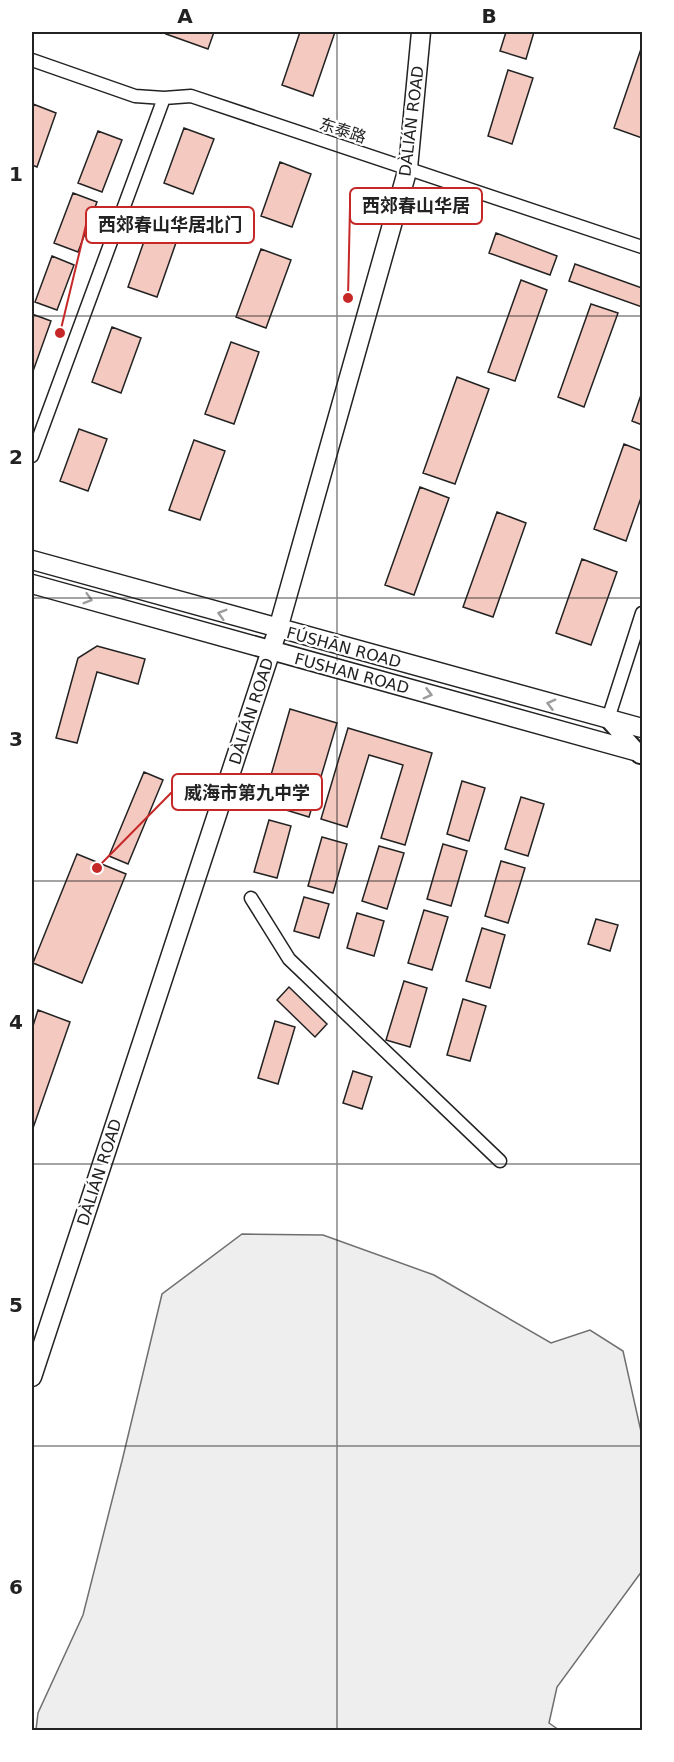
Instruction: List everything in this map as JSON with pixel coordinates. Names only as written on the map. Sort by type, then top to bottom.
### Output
[{"type":"main road","name":"DÀLIÁN ROAD","points":[[32,1377],[278,629],[408,168],[421,32]]},
{"type":"main road","name":"FÚSHĀN ROAD","points":[[32,560],[642,728]]},
{"type":"main road","name":"FUSHAN ROAD","points":[[32,584],[641,754]]},
{"type":"main road","points":[[608,719],[641,754]]},
{"type":"street","name":"东泰路","points":[[32,60],[135,96],[164,98],[191,96],[642,247]]},
{"type":"street","points":[[32,456],[164,98]]},
{"type":"street","points":[[608,719],[642,613]]},
{"type":"street","points":[[251,898],[289,959],[500,1161]]},
{"type":"shaded area","points":[[242,1234],[323,1235],[434,1275],[551,1343],[590,1330],[623,1351],[642,1436],[642,1571],[557,1687],[549,1723],[559,1730],[36,1730],[38,1713],[83,1615],[162,1294]]},
{"type":"building","points":[[167,32],[214,32],[208,49],[166,34]]},
{"type":"building","points":[[300,32],[335,32],[313,96],[282,85]]},
{"type":"building","points":[[506,32],[534,32],[526,59],[500,51]]},
{"type":"building","points":[[642,46],[642,138],[614,128]]},
{"type":"building","points":[[508,70],[533,78],[512,144],[488,136]]},
{"type":"building","points":[[33,104],[56,113],[37,167],[32,165]]},
{"type":"building","points":[[184,128],[214,139],[193,194],[164,183]]},
{"type":"building","points":[[98,131],[122,140],[102,192],[78,183]]},
{"type":"building","points":[[280,162],[311,174],[292,227],[261,216]]},
{"type":"building","points":[[73,193],[97,202],[78,252],[54,243]]},
{"type":"building","points":[[149,227],[178,237],[157,297],[128,287]]},
{"type":"building","points":[[496,233],[557,256],[550,275],[489,253]]},
{"type":"building","points":[[261,249],[291,260],[266,328],[236,317]]},
{"type":"building","points":[[52,256],[74,265],[57,310],[35,302]]},
{"type":"building","points":[[575,264],[642,288],[642,307],[569,281]]},
{"type":"building","points":[[521,280],[547,290],[515,381],[488,372]]},
{"type":"building","points":[[591,304],[618,313],[584,407],[558,397]]},
{"type":"building","points":[[32,314],[51,321],[32,374]]},
{"type":"building","points":[[112,327],[141,338],[121,393],[92,382]]},
{"type":"building","points":[[231,342],[259,352],[234,424],[205,414]]},
{"type":"building","points":[[457,377],[489,389],[455,484],[423,473]]},
{"type":"building","points":[[642,392],[642,425],[632,421]]},
{"type":"building","points":[[79,429],[107,439],[88,491],[60,481]]},
{"type":"building","points":[[194,440],[225,451],[200,520],[169,510]]},
{"type":"building","points":[[624,444],[642,451],[642,495],[626,541],[594,529]]},
{"type":"building","points":[[420,487],[449,498],[414,595],[385,585]]},
{"type":"building","points":[[497,512],[526,523],[493,617],[463,607]]},
{"type":"building","points":[[582,559],[617,572],[591,645],[556,633]]},
{"type":"building","points":[[97,646],[145,659],[138,684],[97,672],[77,743],[56,738],[78,658]]},
{"type":"building","points":[[290,709],[337,723],[309,817],[263,803]]},
{"type":"building","points":[[348,728],[432,753],[405,845],[381,838],[403,765],[369,755],[347,827],[321,819]]},
{"type":"building","points":[[144,772],[163,780],[128,864],[109,856]]},
{"type":"building","points":[[462,781],[485,788],[469,841],[447,834]]},
{"type":"building","points":[[521,797],[544,804],[528,856],[505,849]]},
{"type":"building","points":[[269,820],[291,826],[277,878],[254,872]]},
{"type":"building","points":[[322,837],[347,844],[333,893],[308,886]]},
{"type":"building","points":[[443,844],[467,851],[451,906],[427,899]]},
{"type":"building","points":[[379,846],[404,853],[387,909],[362,901]]},
{"type":"building","points":[[77,854],[126,874],[82,983],[33,963]]},
{"type":"building","points":[[501,861],[525,868],[508,923],[485,916]]},
{"type":"building","points":[[304,897],[329,904],[319,938],[294,931]]},
{"type":"building","points":[[424,910],[448,917],[432,970],[408,963]]},
{"type":"building","points":[[357,913],[384,921],[374,956],[347,948]]},
{"type":"building","points":[[596,919],[618,925],[610,951],[588,944]]},
{"type":"building","points":[[482,928],[505,935],[490,988],[466,981]]},
{"type":"building","points":[[404,981],[427,988],[410,1047],[386,1040]]},
{"type":"building","points":[[289,987],[327,1024],[315,1037],[277,1000]]},
{"type":"building","points":[[463,999],[486,1006],[470,1061],[447,1055]]},
{"type":"building","points":[[38,1010],[70,1022],[32,1131],[32,1029]]},
{"type":"building","points":[[275,1021],[295,1027],[278,1084],[258,1078]]},
{"type":"building","points":[[353,1071],[372,1077],[362,1109],[343,1103]]},
{"type":"place","name":"西郊春山华居","points":[[348,298]]},
{"type":"place","name":"西郊春山华居北门","points":[[60,333]]},
{"type":"place","name":"威海市第九中学","points":[[97,868]]}]
